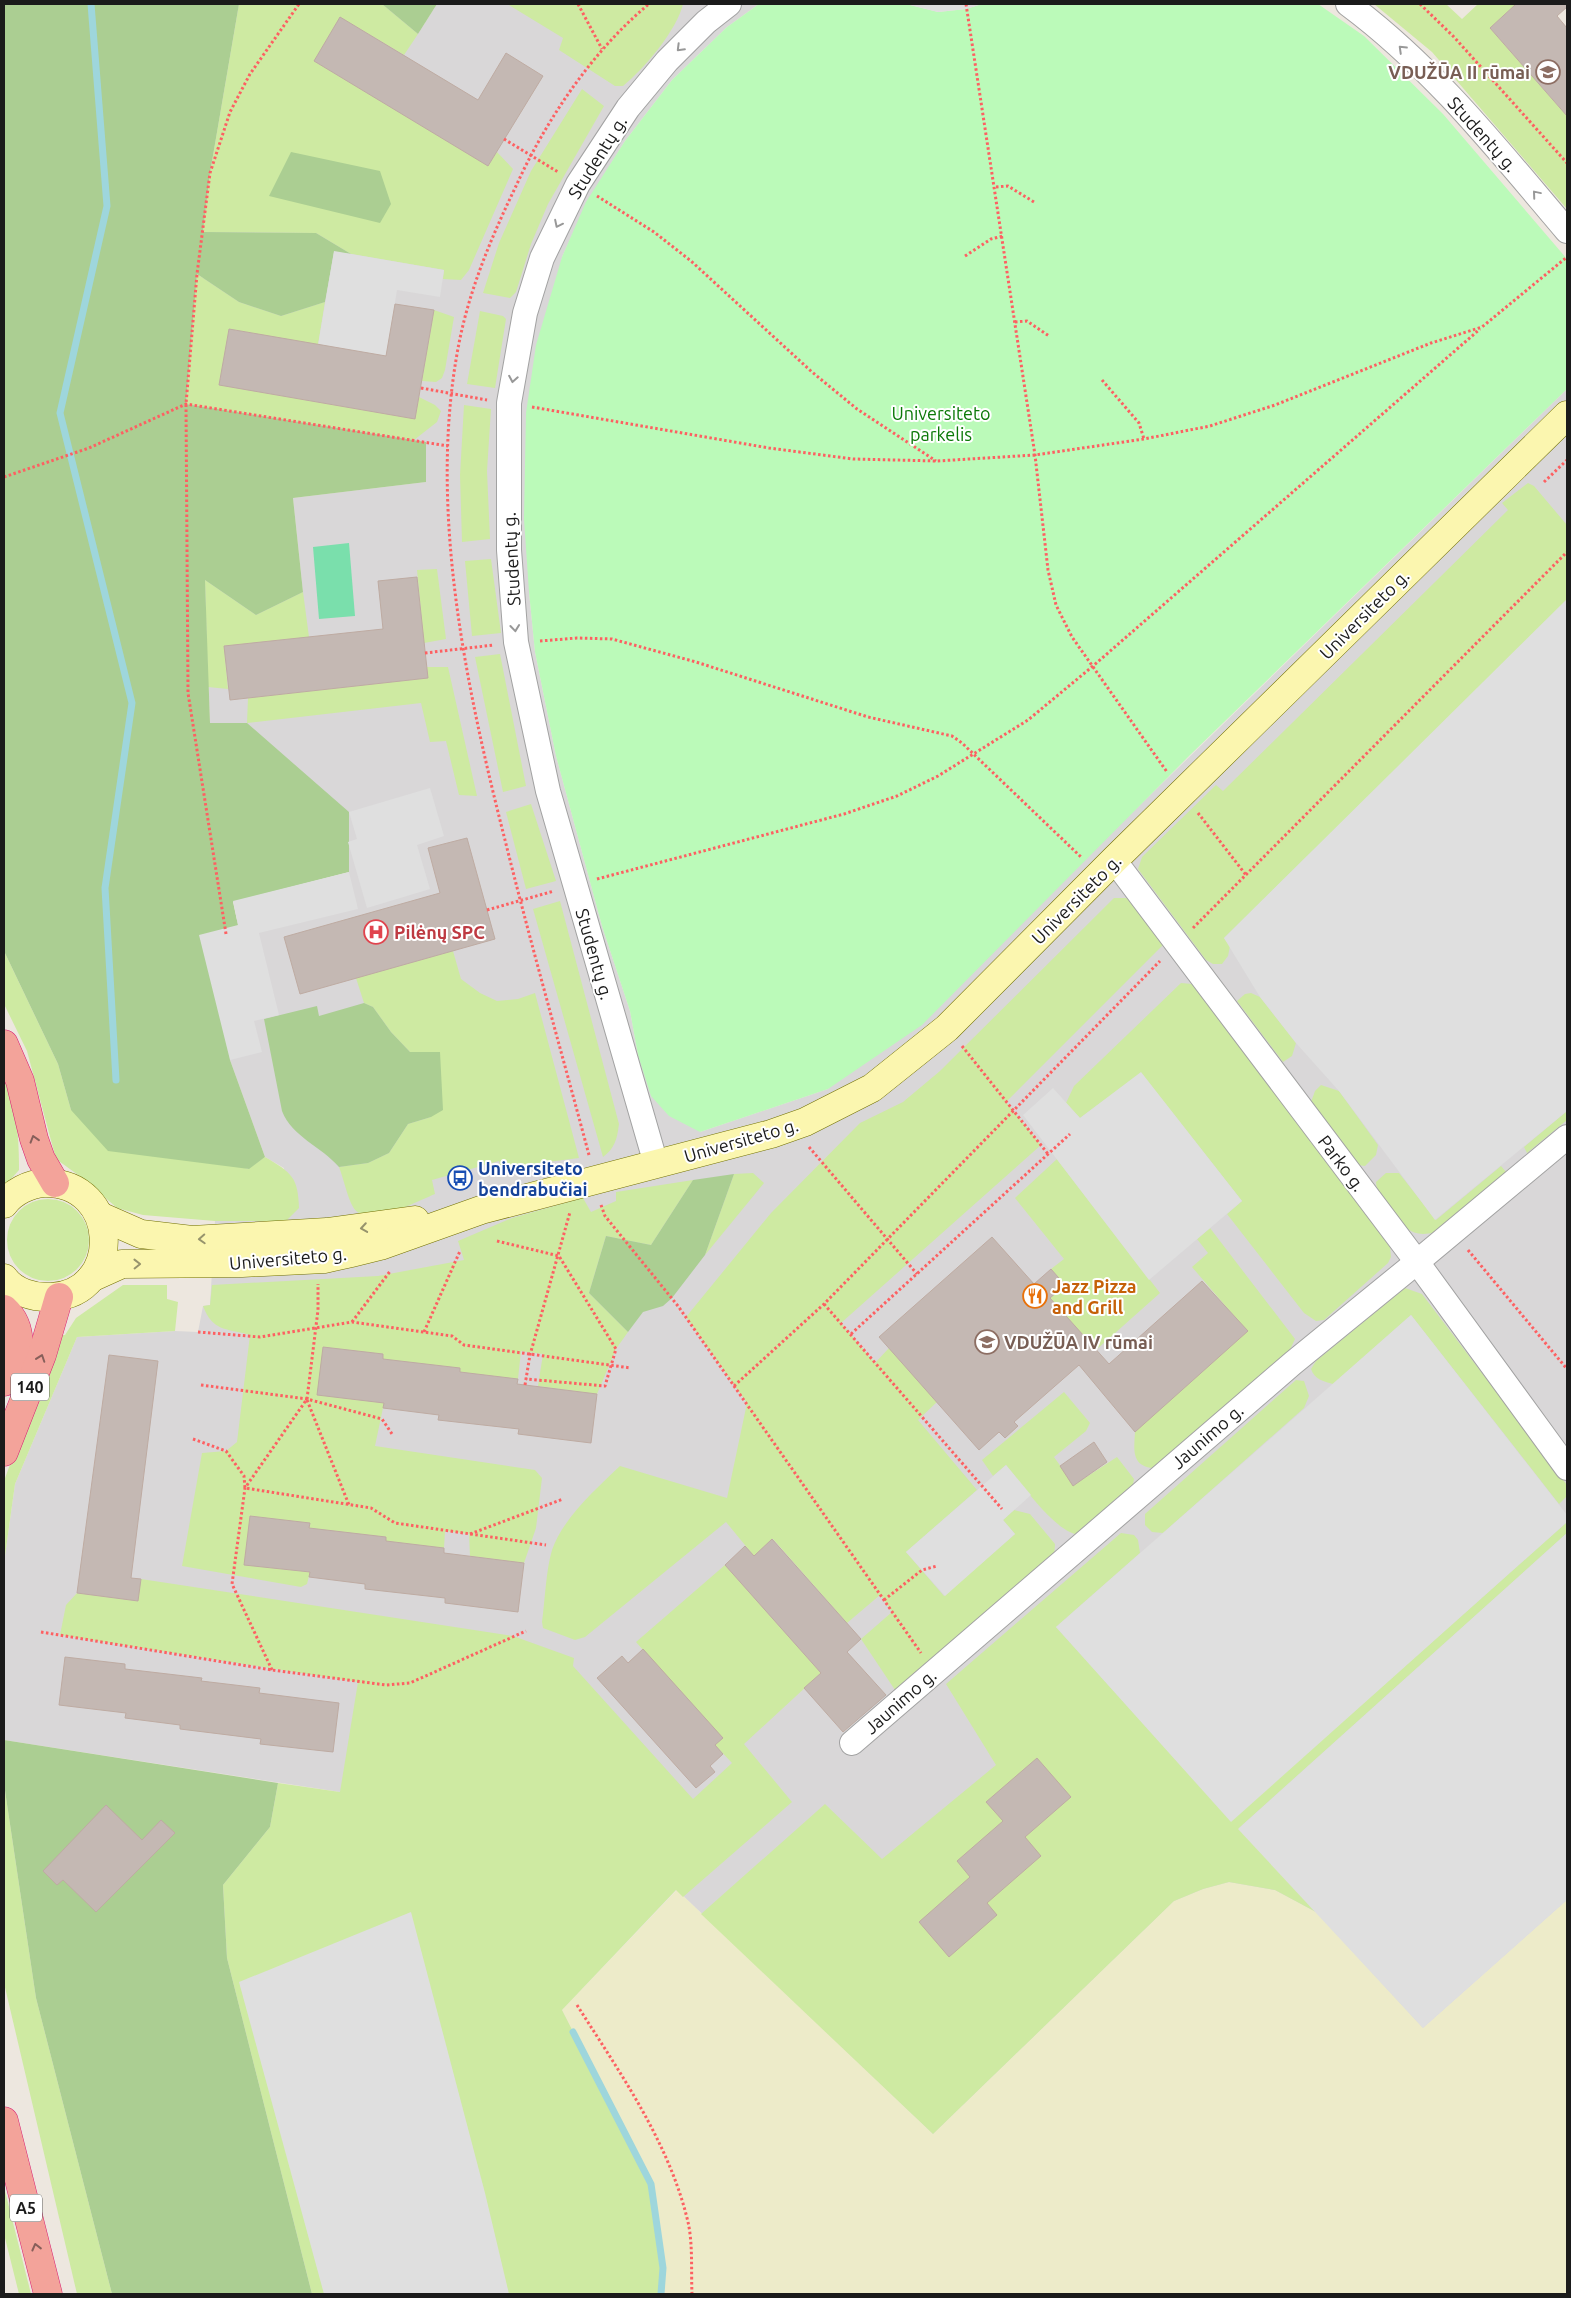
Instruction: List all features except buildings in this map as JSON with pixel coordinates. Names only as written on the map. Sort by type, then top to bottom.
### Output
[{"type":"highway","points":[[4,1044],[20,1081],[34,1139],[41,1159],[55,1183]]},
{"type":"highway","name":"140","points":[[4,1452],[42,1356],[59,1297]]},
{"type":"highway","name":"140","points":[[4,1309],[17,1326],[19,1348],[10,1375],[4,1382]]},
{"type":"highway","name":"A5","points":[[4,2121],[48,2294]]},
{"type":"main road","name":"Universiteto g.","points":[[59,1297],[76,1290],[91,1278],[122,1264],[242,1263],[317,1259],[380,1246],[481,1210],[771,1134],[805,1122],[840,1106],[872,1088],[947,1028],[1107,867],[1567,415]]},
{"type":"main road","points":[[4,1204],[21,1189],[38,1184],[55,1183],[69,1187],[82,1194],[100,1216],[104,1232],[104,1249],[100,1264],[91,1278]]},
{"type":"main road","name":"Universiteto g.","points":[[100,1216],[141,1234],[192,1240],[349,1230],[481,1210]]},
{"type":"main road","points":[[5,1280],[22,1293],[40,1298],[59,1297]]},
{"type":"street","name":"Studentų g.","points":[[656,1164],[546,782],[516,642],[509,550],[509,403],[525,313],[542,258],[578,184],[628,108],[703,13],[729,4]]},
{"type":"street","name":"Studentų g.","points":[[1348,4],[1384,30],[1434,80],[1567,231]]},
{"type":"street","name":"Parko g.","points":[[1107,867],[1177,944],[1417,1262],[1567,1468]]},
{"type":"street","name":"Jaunimo g.","points":[[852,1743],[1293,1363],[1567,1137]]},
{"type":"path","points":[[226,934],[188,693],[186,404],[197,274],[210,173],[230,112],[246,82],[299,4]]},
{"type":"path","points":[[578,4],[602,49]]},
{"type":"path","points":[[649,4],[602,49],[582,75],[530,154],[487,248],[457,351],[451,394],[448,446],[451,555],[463,648],[476,723],[520,900],[605,1216],[678,1306],[934,1672]]},
{"type":"path","points":[[966,4],[1016,322],[1035,455],[1048,570],[1056,605],[1072,637],[1182,793],[1246,875]]},
{"type":"path","points":[[1420,4],[1454,37],[1567,163]]},
{"type":"path","points":[[504,139],[654,232],[691,260],[812,372],[857,409],[937,461]]},
{"type":"path","points":[[996,187],[1008,186],[1034,202]]},
{"type":"path","points":[[965,256],[990,239],[1003,236]]},
{"type":"path","points":[[487,910],[844,814],[897,796],[938,776],[974,755],[1028,720],[1093,666],[1482,326],[1567,257]]},
{"type":"path","points":[[1016,322],[1027,322],[1049,336]]},
{"type":"path","points":[[421,388],[769,448],[852,458],[937,461],[1035,455],[1144,439],[1210,426],[1275,405],[1431,342],[1482,326]]},
{"type":"path","points":[[1102,380],[1139,423],[1144,439]]},
{"type":"path","points":[[4,477],[37,468],[89,448],[186,404],[448,446]]},
{"type":"path","points":[[1544,482],[1567,460]]},
{"type":"path","points":[[734,1386],[824,1304],[1177,944],[1567,552]]},
{"type":"path","points":[[425,653],[516,642],[576,638],[612,639],[696,662],[868,717],[952,736],[962,742],[974,755],[1107,867]]},
{"type":"path","points":[[947,1028],[1048,1154]]},
{"type":"path","points":[[851,1334],[1070,1134]]},
{"type":"path","points":[[809,1147],[917,1274]]},
{"type":"path","points":[[525,1385],[530,1355],[570,1211]]},
{"type":"path","points":[[1454,1232],[1567,1369]]},
{"type":"path","points":[[497,1241],[559,1256],[616,1349],[605,1386],[526,1379]]},
{"type":"path","points":[[424,1332],[460,1251]]},
{"type":"path","points":[[245,1488],[307,1399],[318,1310],[317,1259]]},
{"type":"path","points":[[352,1322],[394,1265]]},
{"type":"path","points":[[824,1304],[1002,1509]]},
{"type":"path","points":[[198,1332],[260,1337],[352,1322],[452,1336],[464,1345],[630,1368]]},
{"type":"path","points":[[202,1385],[307,1399],[382,1419],[392,1434]]},
{"type":"path","points":[[307,1399],[349,1505]]},
{"type":"path","points":[[193,1439],[226,1451],[244,1476],[245,1488],[232,1584],[272,1670]]},
{"type":"path","points":[[245,1488],[371,1508],[395,1523],[546,1546]]},
{"type":"path","points":[[470,1534],[563,1499]]},
{"type":"path","points":[[884,1600],[922,1570],[937,1566]]},
{"type":"path","points":[[41,1632],[272,1670],[386,1685],[410,1683],[526,1631]]},
{"type":"path","points":[[577,2005],[633,2093],[670,2165],[689,2223],[692,2294]]},
{"type":"shaded area","points":[[239,4],[382,4],[418,34],[437,4],[759,4],[727,27],[672,80],[625,141],[587,202],[562,257],[529,592],[535,652],[556,756],[602,926],[630,1011],[638,1055],[700,1132],[828,1089],[1100,844],[1567,389],[1567,1900],[1423,2028],[1174,1901],[933,2134],[677,1890],[340,1792],[4,1740],[4,1563],[15,1484],[77,1337],[175,1331],[198,1332],[203,1306],[210,1305],[215,1221],[286,1221],[284,1168],[265,1157],[230,1060],[199,935],[349,872],[348,842],[210,723],[205,580],[303,592],[293,498],[426,482],[426,442],[186,404]]},
{"type":"shaded area","points":[[906,4],[982,4],[966,9],[938,12]]},
{"type":"shaded area","points":[[334,251],[444,270],[440,297],[397,290],[386,356],[318,345]]},
{"type":"shaded area","points":[[1566,600],[1567,1111],[1435,1220],[1339,1091],[1296,1043],[1260,997],[1224,938]]},
{"type":"shaded area","points":[[430,788],[444,836],[417,845],[430,889],[367,908],[348,842],[357,839],[349,812]]},
{"type":"shaded area","points":[[349,872],[358,909],[259,933],[279,1015],[254,1021],[262,1052],[230,1060],[199,935],[238,925],[233,901]]},
{"type":"shaded area","points":[[1141,1072],[1242,1201],[1149,1280],[1023,1115],[1053,1088],[1080,1118]]},
{"type":"shaded area","points":[[1411,1315],[1567,1515],[1567,1522],[1231,1822],[1056,1627]]},
{"type":"shaded area","points":[[1006,1465],[1031,1495],[1003,1520],[1015,1534],[945,1596],[906,1552]]},
{"type":"shaded area","points":[[1567,1533],[1567,1900],[1423,2028],[1238,1829]]},
{"type":"shaded area","points":[[1229,1882],[1275,1890],[1316,1912],[1423,2028],[1567,1900],[1567,2294],[661,2294],[663,2268],[651,2184],[562,2010],[677,1890],[933,2134],[1174,1901],[1203,1889]]},
{"type":"shaded area","points":[[411,1912],[485,2193],[509,2294],[324,2294],[239,1982]]},
{"type":"green space","points":[[4,4],[239,4],[210,173],[203,232],[316,233],[351,254],[334,252],[325,302],[281,316],[239,302],[197,274],[186,404],[426,442],[426,482],[293,498],[303,592],[256,615],[205,580],[210,723],[247,723],[349,812],[349,872],[233,902],[238,925],[230,1060],[265,1157],[249,1169],[108,1151],[71,1110],[58,1064],[4,951]]},
{"type":"green space","points":[[239,4],[382,4],[418,34],[404,55],[340,17],[314,61],[488,166],[497,152],[513,169],[469,270],[461,280],[443,279],[444,270],[351,254],[316,233],[203,232],[210,173]]},
{"type":"green space","points":[[382,4],[437,4],[418,34]]},
{"type":"green space","points":[[507,4],[683,4],[680,14],[667,37],[650,59],[623,86],[615,86],[559,50],[563,38]]},
{"type":"green space","name":"Universiteto parkelis","points":[[759,4],[906,4],[938,12],[966,9],[982,4],[1318,4],[1364,36],[1443,114],[1567,259],[1567,389],[1190,755],[922,1025],[828,1089],[700,1132],[669,1116],[651,1096],[638,1055],[630,1011],[602,926],[556,756],[535,652],[529,592],[524,519],[526,413],[536,345],[562,257],[586,202],[625,141],[672,80],[727,27]]},
{"type":"green space","points":[[1374,4],[1446,4],[1462,19],[1478,4],[1516,4],[1490,28],[1567,116],[1567,209],[1432,52]]},
{"type":"green space","points":[[582,89],[604,106],[548,204],[531,244],[516,292],[510,298],[483,293],[499,243],[531,171]]},
{"type":"green space","points":[[291,152],[380,171],[391,204],[380,223],[269,196]]},
{"type":"green space","points":[[197,274],[239,302],[281,316],[325,302],[318,345],[229,329],[219,385],[415,419],[419,397],[435,405],[441,411],[437,422],[414,440],[186,404]]},
{"type":"green space","points":[[434,310],[454,317],[445,370],[442,378],[436,382],[422,381]]},
{"type":"green space","points":[[480,311],[503,316],[506,319],[495,388],[467,384]]},
{"type":"green space","points":[[464,405],[491,409],[487,471],[490,539],[462,542],[460,475]]},
{"type":"green space","points":[[1528,483],[1534,486],[1567,525],[1567,601],[1224,938],[1230,946],[1228,956],[1222,964],[1213,964],[1206,960],[1138,869],[1142,857],[1216,785],[1223,791],[1508,510],[1502,503]]},
{"type":"green space","points":[[349,543],[355,616],[319,619],[313,547]]},
{"type":"green space","points":[[491,559],[501,633],[472,636],[465,561]]},
{"type":"green space","points":[[437,569],[446,639],[424,643],[417,570]]},
{"type":"green space","points":[[205,580],[256,615],[303,592],[309,637],[224,646],[228,689],[208,687]]},
{"type":"green space","points":[[500,654],[526,786],[503,792],[475,657]]},
{"type":"green space","points":[[427,667],[448,667],[477,796],[459,795],[446,741],[430,742],[421,703],[247,723],[248,698],[428,678]]},
{"type":"green space","points":[[531,804],[556,881],[526,889],[506,812]]},
{"type":"green space","points":[[1114,898],[1126,898],[1134,903],[1166,942],[1006,1102],[1041,1145],[841,1323],[875,1363],[889,1348],[937,1402],[918,1420],[977,1490],[906,1552],[944,1596],[1015,1534],[1003,1520],[1014,1510],[1030,1514],[1055,1544],[1054,1558],[897,1693],[861,1639],[892,1612],[880,1595],[847,1623],[773,1539],[754,1556],[726,1522],[585,1637],[575,1640],[543,1628],[548,1567],[557,1538],[572,1515],[620,1466],[727,1498],[747,1403],[686,1317],[771,1213],[860,1123],[903,1102],[940,1071]]},
{"type":"green space","points":[[560,901],[619,1124],[615,1143],[603,1157],[533,909]]},
{"type":"green space","points":[[4,951],[58,1064],[71,1110],[248,1169],[265,1157],[282,1167],[292,1177],[297,1189],[299,1208],[286,1221],[215,1221],[143,1215],[117,1208],[85,1180],[56,1159],[27,1051],[4,1004]]},
{"type":"green space","points":[[453,951],[461,979],[480,993],[497,1001],[518,999],[535,993],[579,1158],[501,1168],[499,1161],[432,1180],[435,1194],[392,1212],[369,1216],[360,1213],[351,1203],[339,1167],[368,1163],[389,1153],[408,1124],[431,1117],[410,1052],[391,1032],[373,1007],[364,1003],[356,978]]},
{"type":"green space","points":[[1181,983],[1192,984],[1198,988],[1390,1247],[1391,1257],[1388,1263],[1324,1320],[1316,1321],[1304,1313],[1227,1214],[1242,1201],[1141,1073],[1080,1118],[1066,1103],[1074,1086]]},
{"type":"green space","points":[[1251,993],[1260,997],[1296,1043],[1292,1056],[1283,1062],[1237,1001],[1245,994]]},
{"type":"green space","points":[[364,1003],[373,1007],[391,1032],[410,1052],[440,1052],[443,1110],[431,1117],[408,1124],[389,1153],[368,1163],[339,1167],[300,1135],[282,1111],[264,1019],[317,1006],[319,1016]]},
{"type":"green space","points":[[4,1073],[14,1107],[18,1134],[19,1170],[4,1187]]},
{"type":"green space","points":[[1321,1085],[1339,1091],[1378,1145],[1376,1155],[1365,1166],[1357,1165],[1311,1102],[1315,1091]]},
{"type":"green space","points":[[1567,1111],[1567,1120],[1527,1153],[1524,1147]]},
{"type":"green space","points":[[1057,1159],[1160,1293],[1096,1350],[1050,1298],[1065,1285],[1051,1269],[1064,1259],[1015,1198]]},
{"type":"green space","points":[[1501,1166],[1506,1172],[1434,1233],[1417,1233],[1406,1228],[1384,1202],[1376,1182],[1386,1173],[1399,1173],[1436,1220]]},
{"type":"green space","points":[[753,1173],[764,1183],[705,1255],[734,1174]]},
{"type":"green space","points":[[734,1174],[705,1255],[672,1298],[663,1306],[643,1312],[628,1332],[589,1293],[606,1236],[651,1245],[693,1180]]},
{"type":"green space","points":[[693,1180],[651,1245],[606,1236],[589,1293],[628,1332],[616,1349],[597,1394],[538,1386],[543,1354],[521,1351],[518,1379],[460,1372],[460,1368],[383,1359],[383,1354],[323,1347],[318,1395],[384,1403],[375,1446],[535,1470],[542,1478],[536,1528],[524,1563],[470,1556],[469,1534],[445,1531],[444,1548],[386,1541],[386,1537],[309,1528],[310,1523],[250,1516],[244,1565],[310,1572],[307,1584],[301,1587],[182,1566],[202,1453],[226,1451],[237,1442],[250,1335],[221,1328],[211,1321],[203,1306],[210,1305],[212,1285],[378,1276],[464,1260],[458,1241],[512,1218],[583,1198],[591,1212],[616,1201],[616,1192]]},
{"type":"green space","points":[[48,1199],[64,1202],[77,1211],[86,1224],[89,1240],[86,1256],[77,1269],[64,1278],[48,1281],[32,1278],[19,1269],[10,1256],[7,1240],[10,1224],[19,1211],[32,1202]]},
{"type":"green space","points":[[1210,1228],[1295,1339],[1288,1354],[1153,1468],[1146,1467],[1135,1456],[1135,1432],[1247,1331],[1192,1267],[1208,1253],[1197,1239]]},
{"type":"green space","points":[[123,1285],[167,1285],[167,1299],[178,1302],[175,1331],[77,1337],[15,1484],[4,1563],[4,1481],[57,1335],[65,1335],[76,1318]]},
{"type":"green space","points":[[1405,1288],[1422,1294],[1567,1485],[1567,1496],[1559,1504],[1411,1315],[1333,1384],[1320,1380],[1315,1376],[1311,1369],[1316,1361]]},
{"type":"green space","points":[[1296,1380],[1304,1381],[1309,1396],[1304,1408],[1163,1533],[1152,1532],[1145,1525],[1145,1514]]},
{"type":"green space","points":[[1064,1392],[1090,1423],[1086,1431],[1054,1457],[1074,1485],[1117,1457],[1134,1479],[1132,1490],[1082,1535],[1072,1533],[1051,1518],[1030,1496],[1006,1465],[993,1476],[982,1460]]},
{"type":"green space","points":[[1567,1522],[1567,1533],[1239,1828],[1316,1912],[1275,1890],[1229,1882],[1203,1889],[1174,1901],[933,2134],[701,1914],[825,1804],[882,1859],[996,1765],[946,1684],[1121,1533],[1134,1535],[1138,1540],[1140,1553],[1056,1627],[1231,1821]]},
{"type":"green space","points":[[725,1565],[821,1673],[744,1744],[792,1802],[683,1897],[676,1890],[562,2010],[651,2184],[663,2268],[661,2294],[312,2294],[227,1958],[223,1885],[270,1827],[278,1783],[340,1792],[358,1682],[60,1635],[66,1605],[77,1593],[137,1601],[141,1579],[513,1636],[574,1658],[573,1666],[693,1799],[732,1763],[715,1745],[722,1739],[636,1642]]},
{"type":"green space","points":[[4,1740],[278,1783],[270,1827],[223,1885],[227,1958],[312,2294],[112,2294],[36,1998],[4,1784]]},
{"type":"green space","points":[[4,1784],[36,1998],[112,2294],[77,2294],[4,1983]]},
{"type":"green space","points":[[4,2187],[31,2294],[19,2294],[4,2234]]},
{"type":"waterway","points":[[91,4],[107,206],[60,413],[132,703],[105,888],[116,1080]]},
{"type":"waterway","points":[[573,2032],[651,2184],[663,2268],[661,2294]]},
{"type":"place","name":"VDUŽŪA II rūmai","points":[[1548,72]]},
{"type":"place","name":"Pilėnų SPC","points":[[376,932]]},
{"type":"place","name":"Universiteto bendrabučiai","points":[[460,1178]]},
{"type":"place","name":"Jazz Pizza and Grill","points":[[1035,1296]]},
{"type":"place","name":"VDUŽŪA IV rūmai","points":[[987,1342]]}]
